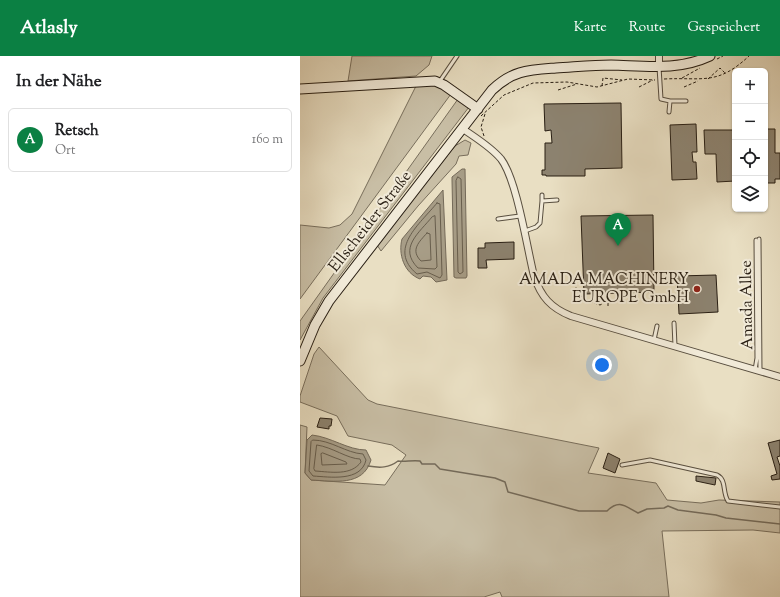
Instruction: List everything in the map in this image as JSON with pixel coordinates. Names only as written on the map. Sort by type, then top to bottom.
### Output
[{"type":"main road","name":"Ellscheider Straße","points":[[300,361],[315,325],[329,301],[463,129],[479,112],[501,81],[522,71],[596,65],[659,67],[689,64],[710,56]]},
{"type":"main road","points":[[300,89],[423,80],[442,84],[479,112]]},
{"type":"street","points":[[659,56],[659,67]]},
{"type":"street","points":[[463,129],[494,152],[502,160],[512,182],[537,285],[550,304],[571,316],[780,377]]},
{"type":"lane","points":[[442,84],[457,56]]},
{"type":"lane","points":[[659,67],[661,99],[670,101],[686,101]]},
{"type":"lane","points":[[669,112],[670,101]]},
{"type":"lane","points":[[523,231],[536,227],[540,223],[542,219],[542,195]]},
{"type":"lane","points":[[542,201],[557,200]]},
{"type":"lane","points":[[498,220],[520,216]]},
{"type":"lane","name":"Amada Allee","points":[[758,239],[757,370],[757,358],[758,239]]},
{"type":"lane","points":[[674,323],[675,346]]},
{"type":"lane","points":[[654,340],[657,326]]},
{"type":"lane","points":[[622,465],[650,460],[717,475],[723,481],[726,498],[728,501],[780,507]]},
{"type":"path","points":[[602,86],[603,78],[622,80],[708,80],[726,74],[749,56]]},
{"type":"path","points":[[708,80],[720,68],[726,74]]},
{"type":"path","points":[[486,138],[481,127],[479,112],[504,95],[525,85],[561,82],[592,87],[602,86],[622,80]]},
{"type":"path","points":[[639,87],[653,80]]},
{"type":"path","points":[[684,87],[699,80]]},
{"type":"path","points":[[558,90],[578,84]]},
{"type":"path","points":[[565,272],[574,279],[576,289],[582,298],[600,305],[602,304]]},
{"type":"path","points":[[608,293],[608,306]]},
{"type":"shaded area","points":[[352,56],[432,56],[429,65],[416,76],[348,81]]},
{"type":"shaded area","points":[[433,83],[451,94],[300,299],[300,225],[329,228],[340,225],[352,214],[417,84]]},
{"type":"shaded area","points":[[458,99],[469,107],[323,298],[300,340],[300,321]]},
{"type":"shaded area","points":[[465,140],[471,143],[468,155],[459,156],[456,164],[418,206],[381,251],[377,245],[455,146]]},
{"type":"shaded area","points":[[319,347],[368,400],[377,404],[599,448],[588,473],[656,483],[667,500],[701,503],[719,500],[780,502],[780,533],[753,530],[662,531],[669,597],[502,597],[500,592],[484,597],[300,597],[300,425],[307,427],[305,473],[311,480],[385,485],[406,455],[392,445],[348,436],[337,416],[300,402],[300,396],[314,354]]},
{"type":"water","points":[[462,169],[465,169],[467,276],[466,278],[456,278],[454,277],[452,177]]},
{"type":"water","points":[[443,190],[447,280],[436,282],[431,277],[423,276],[420,279],[414,276],[406,268],[402,257],[401,245],[402,239]]},
{"type":"water","points":[[312,435],[326,438],[353,448],[366,450],[371,460],[367,469],[361,475],[347,480],[311,480],[305,473],[307,440]]},
{"type":"building","points":[[621,103],[622,168],[585,169],[585,176],[542,175],[542,170],[545,170],[545,143],[552,143],[551,130],[545,131],[544,104]]},
{"type":"building","points":[[696,124],[697,152],[692,152],[693,162],[696,162],[697,179],[672,180],[670,125]]},
{"type":"building","points":[[768,129],[775,129],[775,153],[780,153],[780,179],[775,179],[775,183],[768,183]]},
{"type":"building","points":[[704,130],[732,130],[732,181],[717,182],[716,154],[705,154]]},
{"type":"building","points":[[653,215],[654,292],[584,294],[581,216]]},
{"type":"building","points":[[514,242],[514,259],[486,260],[487,268],[478,268],[478,248],[485,248],[485,243]]},
{"type":"building","name":"AMADA MACHINERY EUROPE GmbH","points":[[716,275],[718,312],[679,314],[677,276]]},
{"type":"building","points":[[320,418],[332,419],[329,429],[317,427]]},
{"type":"building","points":[[780,440],[780,456],[777,457],[780,466],[780,479],[772,480],[771,476],[777,474],[768,443]]},
{"type":"building","points":[[608,453],[620,459],[615,473],[603,468]]},
{"type":"building","points":[[696,476],[716,478],[715,485],[696,481]]},
{"type":"waterway","points":[[368,466],[384,467],[398,461],[420,461],[422,464],[435,464],[440,469],[495,478],[505,482],[508,492],[579,511],[607,511],[615,505],[622,505],[638,513],[647,509],[664,508],[668,506],[678,510],[716,515],[726,518],[780,524]]},
{"type":"place","name":"Retsch","points":[[618,246]]},
{"type":"place","name":"AMADA MACHINERY EUROPE GmbH","points":[[697,289]]}]
